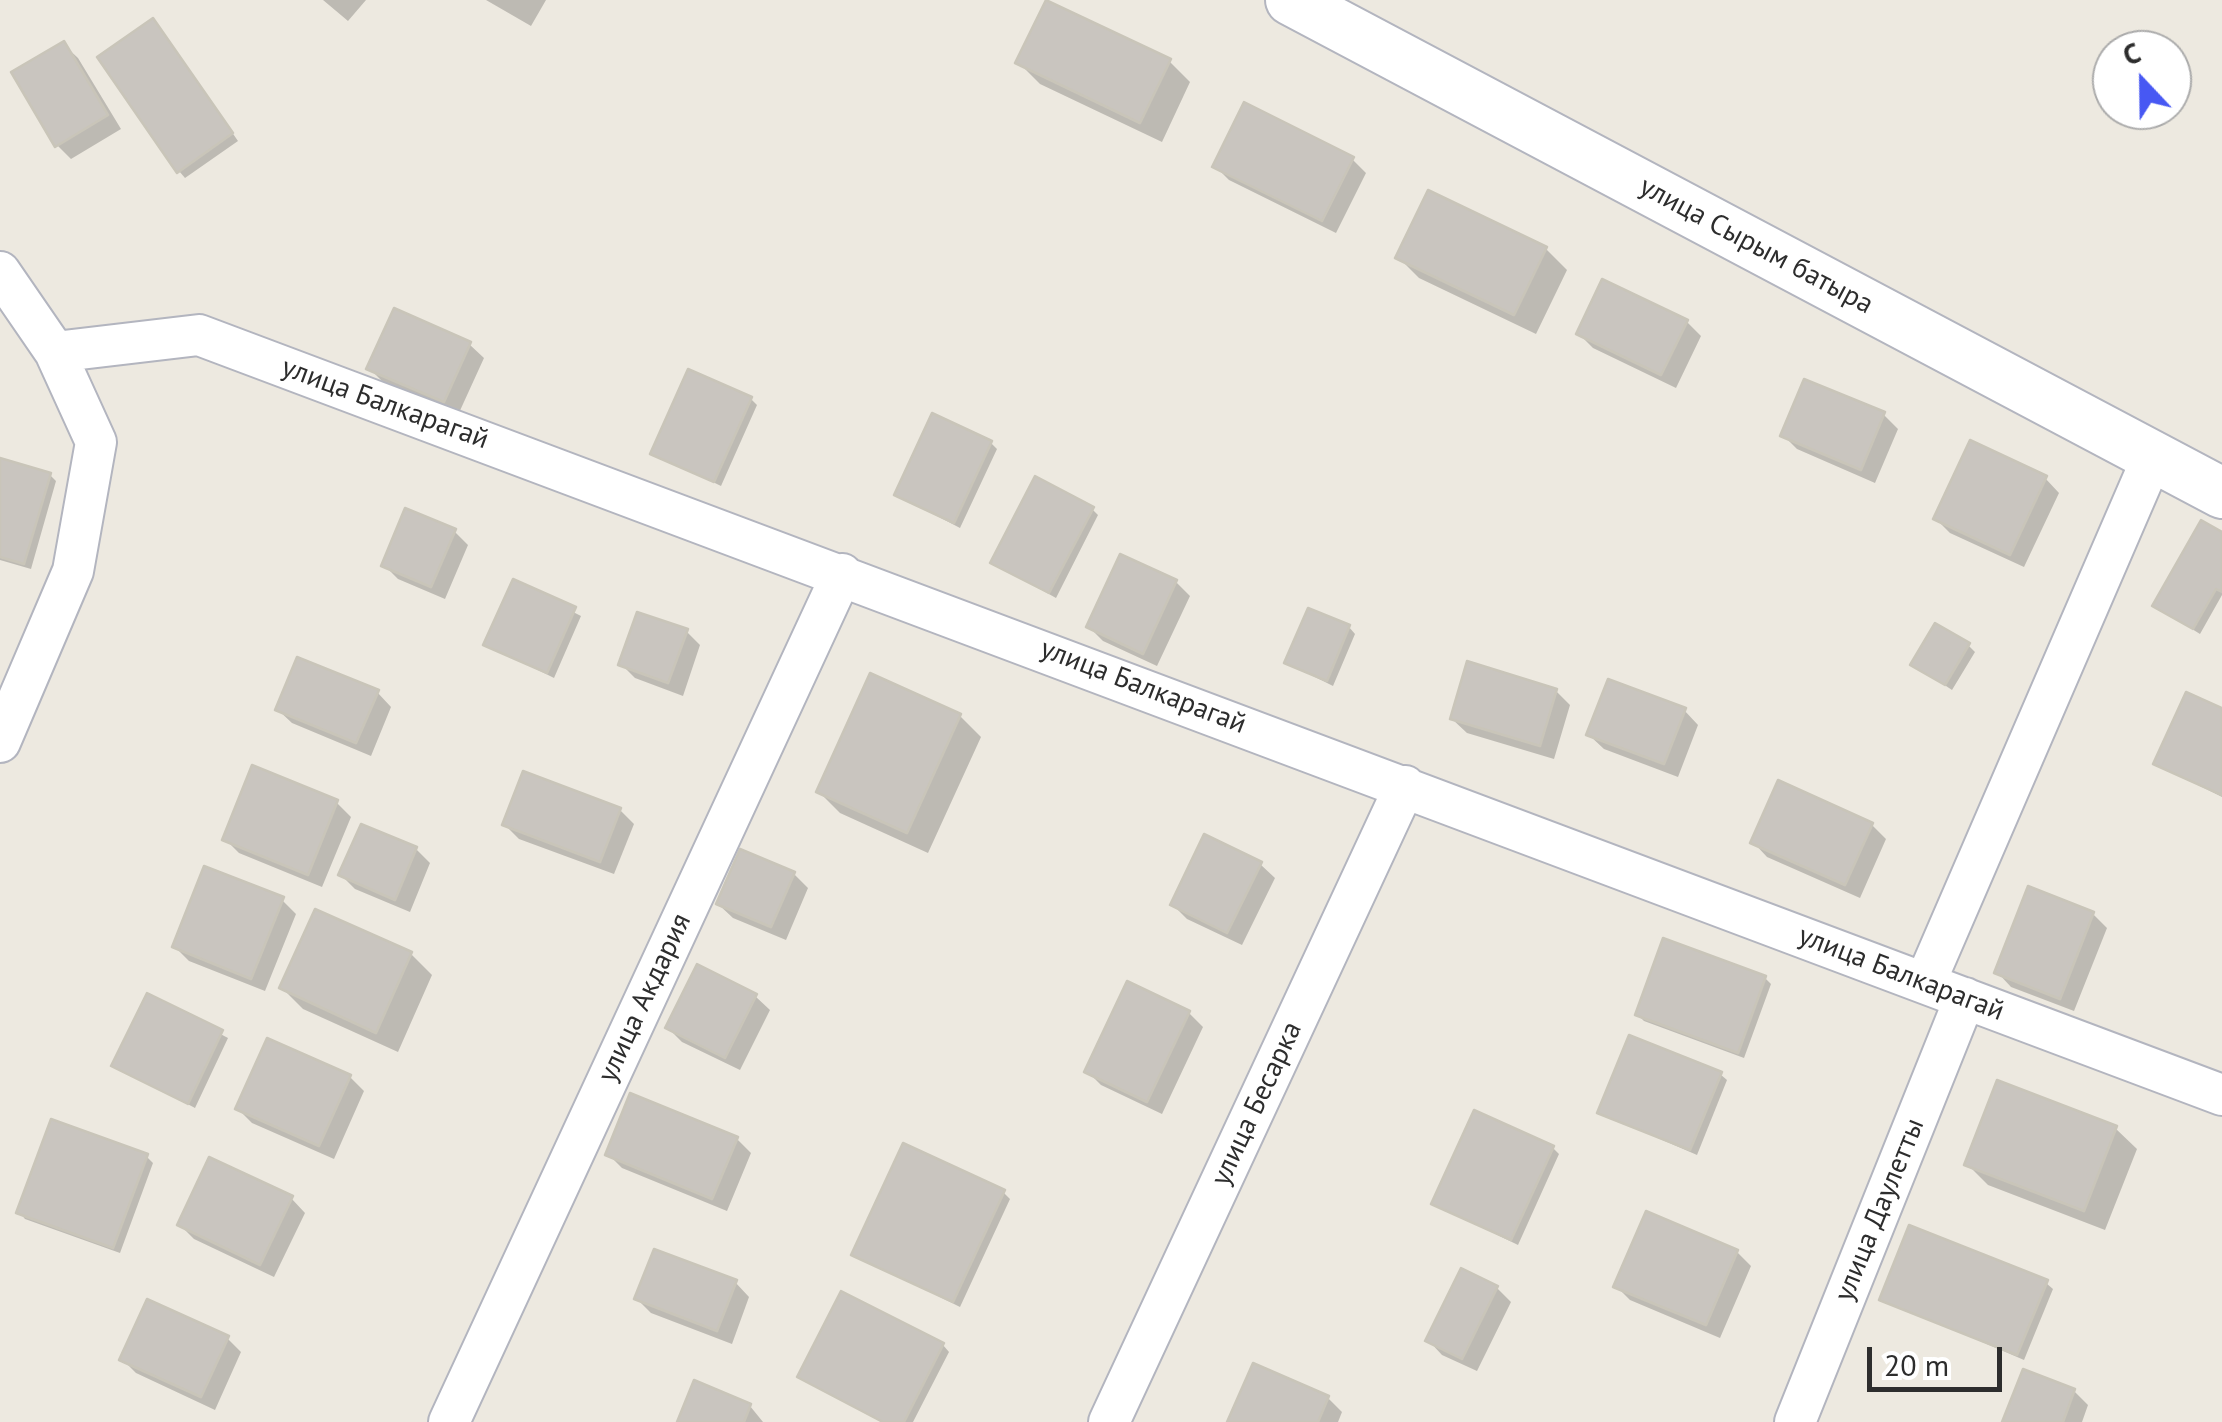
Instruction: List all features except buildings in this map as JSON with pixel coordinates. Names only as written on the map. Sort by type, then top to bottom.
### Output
[{"type":"street","name":"улица Сырым батыра","points":[[1291,0],[2222,493]]},
{"type":"street","points":[[0,272],[55,352],[96,442],[73,571],[0,742]]},
{"type":"street","name":"улица Балкарагай","points":[[55,352],[199,335],[2222,1095]]},
{"type":"street","points":[[1925,983],[2153,456]]},
{"type":"street","name":"улица Акдария","points":[[449,1422],[842,574]]},
{"type":"street","name":"улица Бесарка","points":[[1109,1422],[1405,786]]},
{"type":"street","name":"улица Даулетты","points":[[1795,1422],[1965,998]]}]
